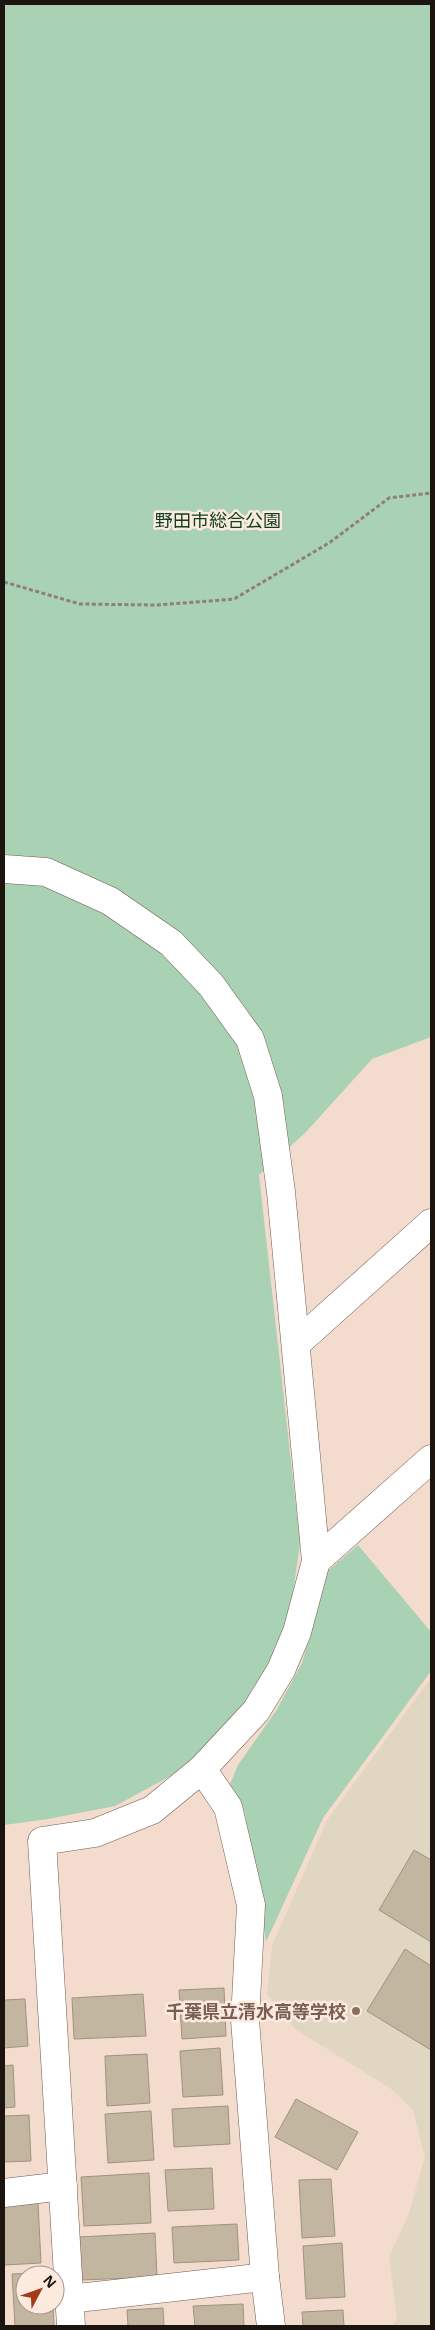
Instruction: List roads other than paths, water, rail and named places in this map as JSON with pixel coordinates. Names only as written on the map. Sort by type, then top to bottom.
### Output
[{"type":"street","points":[[4,869],[46,872],[110,901],[171,943],[211,985],[250,1039],[268,1096],[296,1344],[316,1561],[296,1632],[281,1670],[256,1711],[202,1769],[152,1810],[94,1833],[42,1841],[71,2326]]},
{"type":"street","points":[[296,1344],[431,1223]]},
{"type":"street","points":[[316,1561],[431,1459]]},
{"type":"street","points":[[202,1769],[228,1807],[251,1905],[245,2020],[265,2277],[272,2326]]},
{"type":"street","points":[[4,2193],[63,2186]]},
{"type":"street","points":[[69,2299],[265,2277]]},
{"type":"place","name":"千葉県立清水高等学校","points":[[356,2011]]},
{"type":"park label","name":"野田市総合公園","points":[[218,520]]}]
